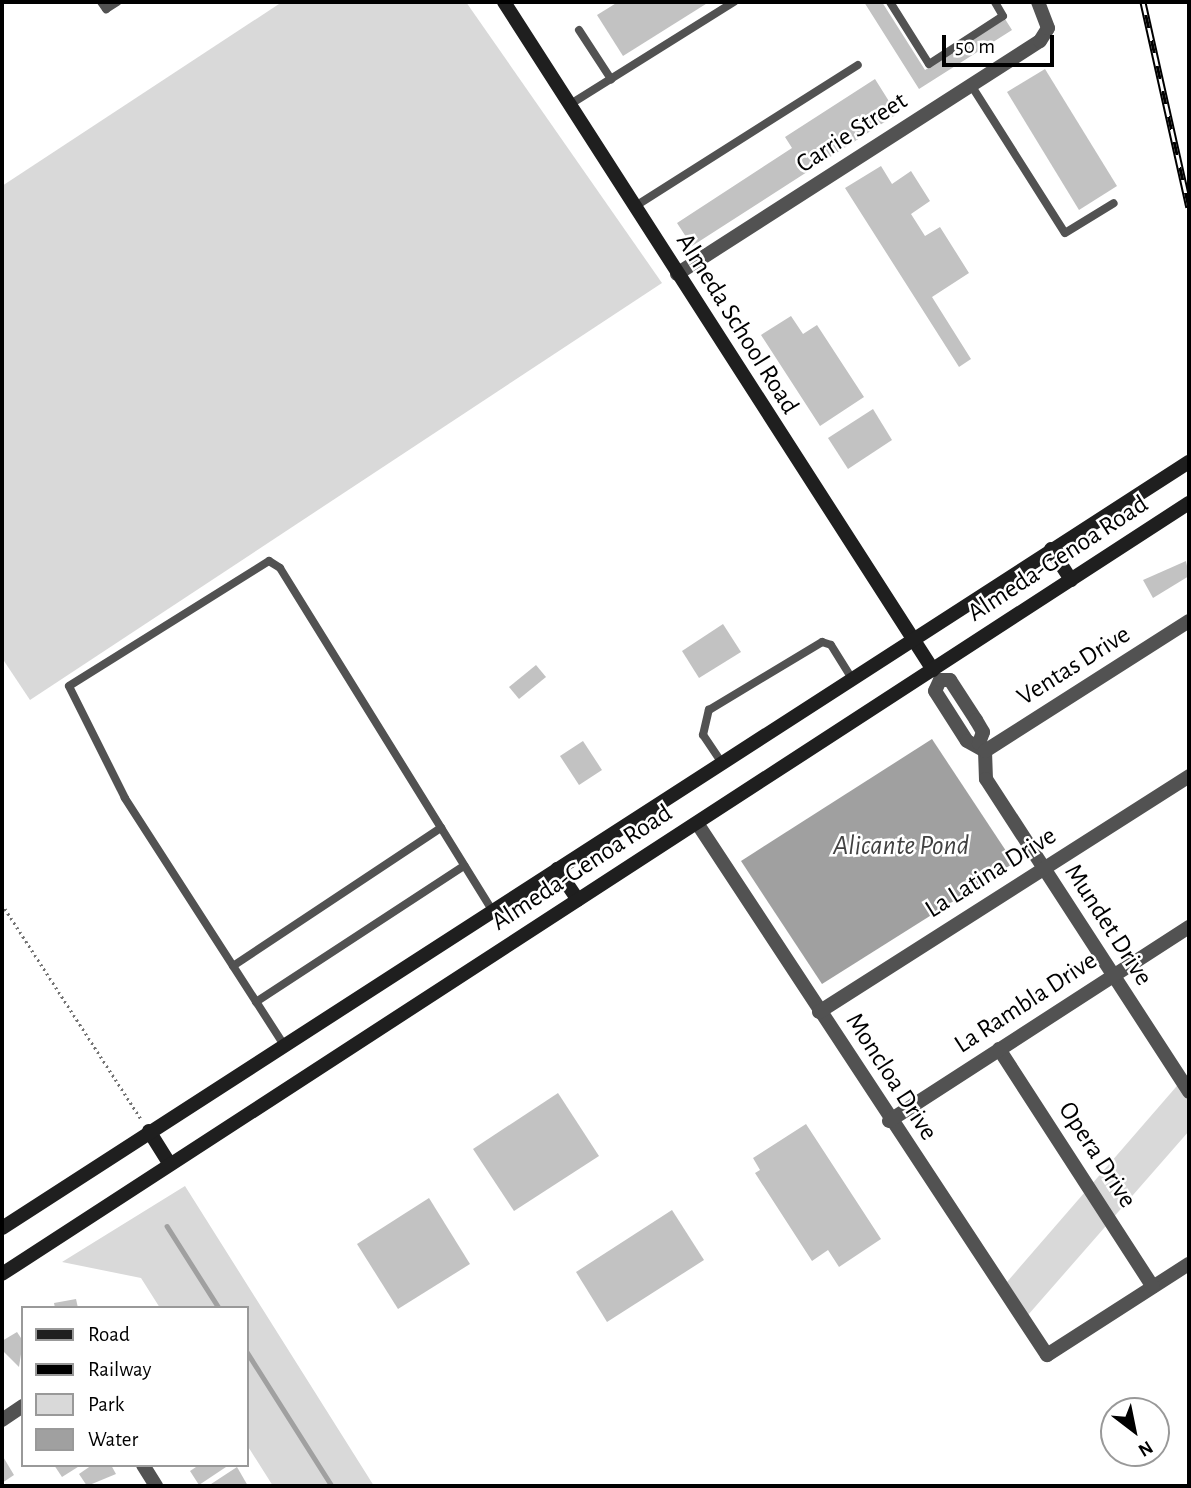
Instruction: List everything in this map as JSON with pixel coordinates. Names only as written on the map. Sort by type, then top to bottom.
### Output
[{"type":"main road","name":"Almeda School Road","points":[[503,2],[936,675]]},
{"type":"main road","name":"Almeda-Genoa Road","points":[[2,1228],[1189,462]]},
{"type":"main road","name":"Almeda-Genoa Road","points":[[2,1274],[697,823],[936,675],[1071,580],[1189,503]]},
{"type":"main road","points":[[1051,549],[1071,580]]},
{"type":"main road","points":[[557,869],[578,900]]},
{"type":"main road","points":[[149,1131],[170,1164]]},
{"type":"street","name":"Carrie Street","points":[[677,275],[1040,41],[1048,28],[1038,2]]},
{"type":"street","name":"Ventas Drive","points":[[982,747],[1189,621]]},
{"type":"street","name":"Mundet Drive","points":[[936,675],[950,680],[983,732],[986,779],[1189,1093]]},
{"type":"street","points":[[936,675],[935,691],[967,741],[982,747]]},
{"type":"street","name":"La Latina Drive","points":[[819,1012],[1189,776]]},
{"type":"street","name":"Moncloa Drive","points":[[697,823],[889,1121],[1047,1355],[1153,1287]]},
{"type":"street","name":"La Rambla Drive","points":[[889,1121],[1189,927]]},
{"type":"street","name":"Opera Drive","points":[[999,1049],[1153,1287]]},
{"type":"street","points":[[1153,1287],[1189,1264]]},
{"type":"street","points":[[3,1418],[21,1407]]},
{"type":"street","points":[[144,1467],[156,1486]]},
{"type":"lane","points":[[101,2],[106,9],[117,2]]},
{"type":"lane","points":[[569,105],[734,2]]},
{"type":"lane","points":[[890,2],[929,64],[1003,16],[995,2]]},
{"type":"lane","points":[[579,30],[611,79]]},
{"type":"lane","points":[[634,207],[858,65]]},
{"type":"lane","points":[[971,85],[1065,233],[1114,203]]},
{"type":"lane","points":[[284,1045],[125,798],[69,686],[269,561],[280,568],[492,911]]},
{"type":"lane","points":[[722,763],[703,735],[709,710],[822,642],[831,645],[852,678]]},
{"type":"lane","points":[[951,714],[966,705]]},
{"type":"lane","points":[[233,966],[442,828]]},
{"type":"lane","points":[[256,1002],[464,866]]},
{"type":"path","points":[[2,904],[149,1131]]},
{"type":"green space","points":[[282,2],[466,2],[662,283],[30,700],[2,658],[2,186]]},
{"type":"green space","points":[[1189,1072],[1189,1131],[1028,1315],[1007,1282]]},
{"type":"green space","points":[[185,1186],[374,1486],[273,1486],[248,1447],[248,1306],[159,1306],[141,1278],[62,1262]]},
{"type":"water","name":"Alicante Pond","points":[[932,739],[1014,863],[822,984],[741,861]]},
{"type":"building","points":[[618,2],[709,2],[623,56],[597,15]]},
{"type":"building","points":[[864,2],[882,2],[925,70],[1005,19],[1012,30],[919,89]]},
{"type":"building","points":[[1045,69],[1117,186],[1079,210],[1007,92]]},
{"type":"building","points":[[875,79],[897,114],[692,246],[677,223],[792,148],[785,137]]},
{"type":"building","points":[[881,166],[892,184],[911,171],[930,201],[911,214],[925,236],[940,227],[969,273],[932,297],[971,359],[959,367],[845,188]]},
{"type":"building","points":[[791,316],[803,334],[817,325],[864,397],[820,426],[761,335]]},
{"type":"building","points":[[873,409],[892,440],[848,469],[828,438]]},
{"type":"building","points":[[1186,561],[1189,576],[1153,598],[1143,580]]},
{"type":"building","points":[[723,624],[741,652],[699,678],[682,651]]},
{"type":"building","points":[[536,665],[546,677],[519,699],[509,687]]},
{"type":"building","points":[[583,741],[602,770],[579,785],[560,756]]},
{"type":"building","points":[[558,1093],[599,1156],[514,1211],[473,1149]]},
{"type":"building","points":[[806,1124],[881,1239],[839,1267],[828,1250],[812,1261],[755,1173],[760,1170],[753,1158]]},
{"type":"building","points":[[429,1198],[470,1264],[398,1309],[357,1244]]},
{"type":"building","points":[[672,1210],[704,1260],[607,1322],[576,1272]]},
{"type":"building","points":[[76,1299],[78,1306],[55,1306],[54,1303]]},
{"type":"building","points":[[17,1332],[21,1338],[19,1367],[2,1350],[2,1341]]},
{"type":"building","points":[[2,1455],[14,1475],[2,1483]]},
{"type":"building","points":[[55,1467],[78,1467],[62,1477]]},
{"type":"building","points":[[89,1467],[112,1467],[116,1474],[87,1486],[79,1474]]},
{"type":"building","points":[[196,1467],[226,1467],[199,1485],[190,1471]]},
{"type":"building","points":[[237,1467],[248,1486],[208,1486]]},
{"type":"waterway","points":[[167,1226],[218,1306]]},
{"type":"waterway","points":[[248,1354],[332,1486]]},
{"type":"railway","points":[[1143,2],[1189,207]]}]
